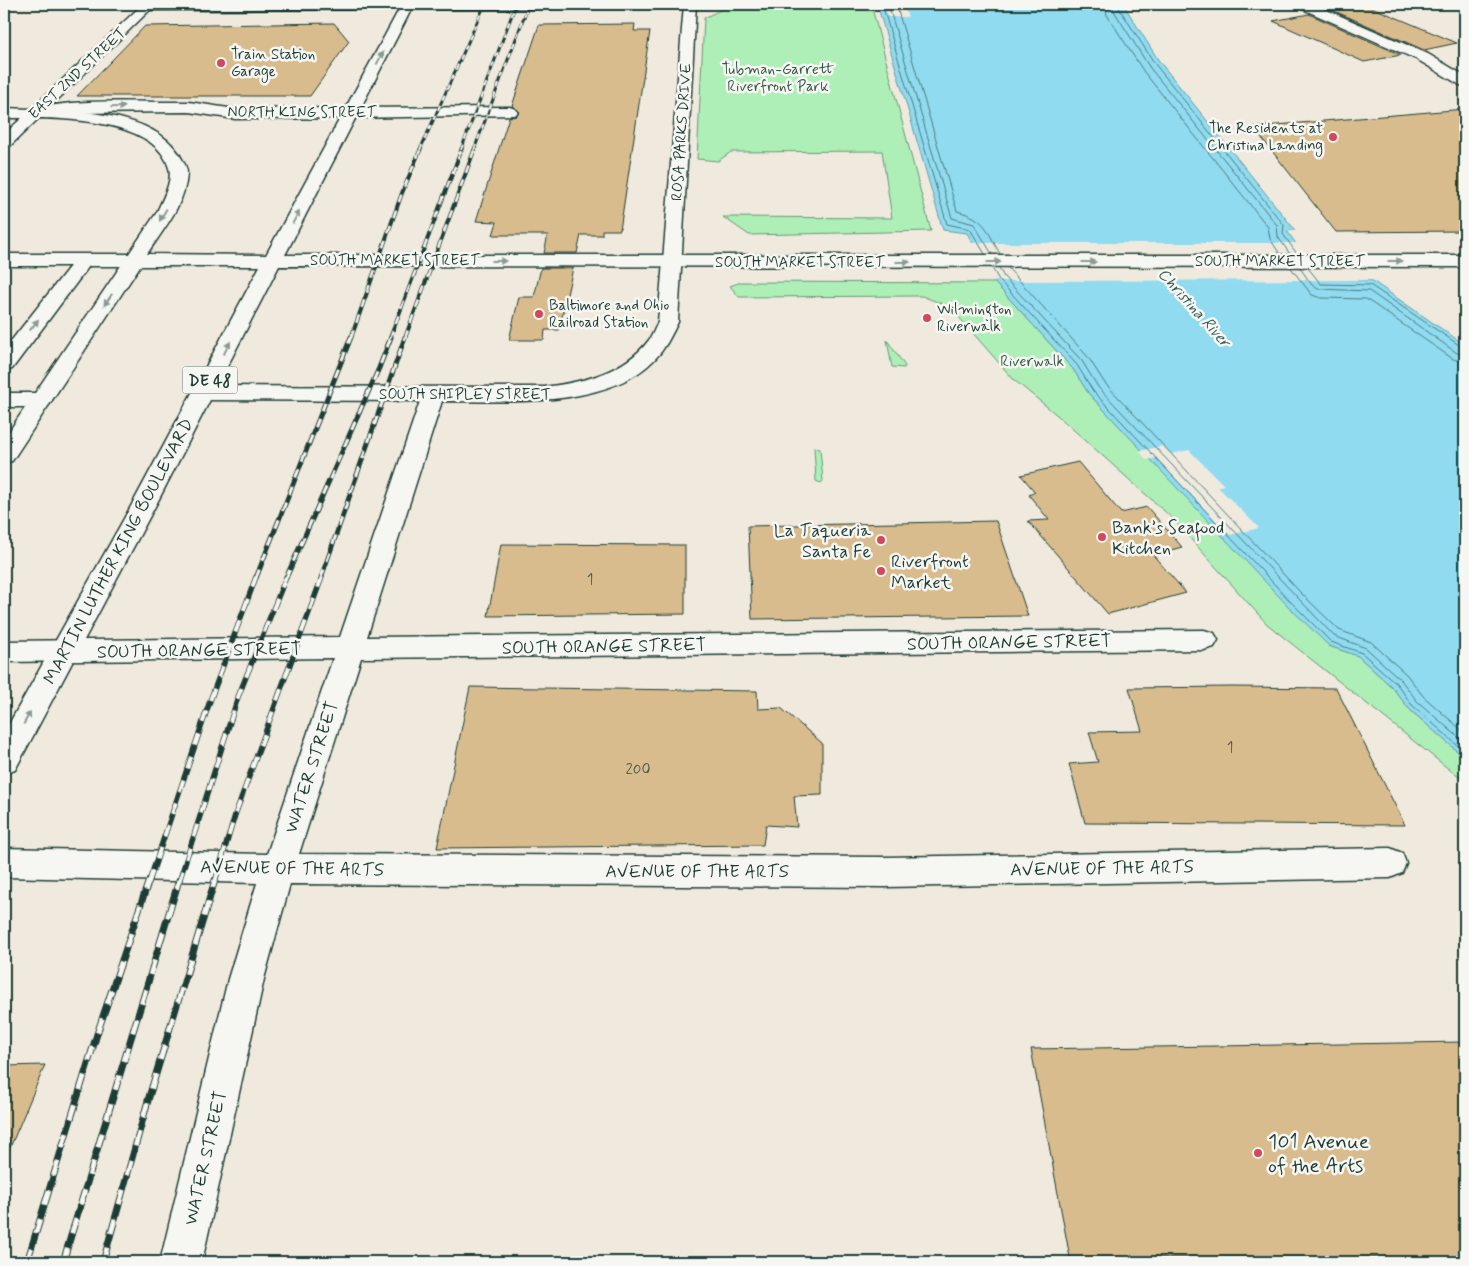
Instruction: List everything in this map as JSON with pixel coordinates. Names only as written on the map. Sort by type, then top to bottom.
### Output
[{"type":"street","points":[[149,5],[654,4]]},
{"type":"street","name":"ROSA PARKS DRIVE","points":[[672,261],[690,4]]},
{"type":"street","points":[[1303,4],[1423,56],[1465,82]]},
{"type":"street","name":"EAST 2ND STREET","points":[[4,143],[149,5]]},
{"type":"street","name":"DE 48","points":[[273,260],[407,5]]},
{"type":"street","name":"NORTH KING STREET","points":[[4,113],[35,113],[68,108],[189,106],[235,114],[510,112]]},
{"type":"street","points":[[4,456],[166,212],[174,191],[178,169],[171,151],[155,136],[128,126],[94,117],[35,113]]},
{"type":"street","name":"SOUTH MARKET STREET","points":[[4,260],[1465,261]]},
{"type":"street","points":[[4,364],[84,260]]},
{"type":"street","name":"MARTIN LUTHER KING BOULEVARD","points":[[4,761],[273,260]]},
{"type":"street","name":"SOUTH SHIPLEY STREET","points":[[203,393],[558,393],[585,387],[611,378],[638,363],[657,344],[668,322],[672,261]]},
{"type":"street","name":"WATER STREET","points":[[181,1262],[244,989],[278,869],[433,394]]},
{"type":"street","points":[[4,400],[41,400]]},
{"type":"street","name":"SOUTH ORANGE STREET","points":[[4,652],[1204,640]]},
{"type":"street","name":"AVENUE OF THE ARTS","points":[[4,862],[278,869],[884,872],[1390,863]]},
{"type":"green space","name":"Tubman-Garrett Riverfront Park","points":[[741,4],[871,4],[931,231],[749,235],[723,217],[892,218],[882,151],[731,152],[718,161],[697,159],[704,18],[722,9]]},
{"type":"green space","name":"Riverwalk","points":[[741,282],[995,283],[1073,369],[1089,394],[1329,646],[1358,656],[1393,688],[1409,709],[1465,758],[1465,782],[1267,624],[1171,517],[1057,415],[1014,380],[950,307],[922,296],[739,297],[730,286]]},
{"type":"green space","points":[[887,340],[905,366],[904,368],[892,367]]},
{"type":"green space","points":[[814,447],[820,449],[823,481],[821,483],[816,481]]},
{"type":"water","name":"Christina River","points":[[877,4],[1123,4],[1159,61],[1295,230],[1287,231],[1321,279],[1371,280],[1465,345],[1465,758],[1409,709],[1393,688],[1358,656],[1329,646],[1287,605],[1089,394],[1073,369],[995,283],[967,233],[943,230]]},
{"type":"pier","points":[[884,4],[906,4],[903,5],[908,17],[888,17]]},
{"type":"pier","points":[[970,243],[1298,243],[1323,276],[1371,277],[1377,280],[991,281]]},
{"type":"pier","points":[[1163,446],[1171,454],[1189,450],[1224,485],[1218,487],[1259,528],[1230,535],[1156,458],[1147,460],[1139,451]]},
{"type":"building","points":[[1364,4],[1457,43],[1424,50],[1332,10]]},
{"type":"building","points":[[1309,14],[1401,55],[1364,62],[1273,21]]},
{"type":"building","name":"Train Station Garage","points":[[334,23],[349,41],[310,96],[77,96],[145,26]]},
{"type":"building","points":[[635,24],[634,31],[650,31],[620,230],[602,230],[602,235],[581,235],[577,253],[544,253],[548,235],[493,235],[497,222],[476,221],[509,117],[516,116],[520,112],[512,106],[539,25]]},
{"type":"building","points":[[1465,109],[1465,231],[1336,232],[1253,127]]},
{"type":"building","name":"Baltimore and Ohio Railroad Station","points":[[541,268],[573,268],[559,330],[545,330],[544,340],[509,340],[519,297],[534,297]]},
{"type":"building","points":[[1078,462],[1121,513],[1147,507],[1182,547],[1153,555],[1186,593],[1108,614],[1028,521],[1049,520],[1029,495],[1035,492],[1021,475]]},
{"type":"building","name":"Riverfront Market","points":[[996,521],[1028,616],[752,619],[748,526]]},
{"type":"building","points":[[501,544],[685,545],[685,614],[488,616]]},
{"type":"building","points":[[470,687],[757,691],[758,709],[781,708],[822,743],[822,795],[794,796],[797,827],[766,825],[763,845],[437,848]]},
{"type":"building","points":[[1129,688],[1336,688],[1405,825],[1085,823],[1069,764],[1098,762],[1089,732],[1142,731]]},
{"type":"building","name":"101 Avenue of the Arts","points":[[1465,1042],[1465,1258],[1070,1258],[1031,1049]]},
{"type":"building","points":[[45,1065],[4,1162],[4,1066]]},
{"type":"railway","points":[[420,150],[485,4]]},
{"type":"railway","points":[[461,150],[516,4]]},
{"type":"railway","points":[[474,150],[529,4]]},
{"type":"railway","points":[[351,338],[402,193],[421,148]]},
{"type":"railway","points":[[390,338],[462,148]]},
{"type":"railway","points":[[405,338],[475,148]]},
{"type":"railway","points":[[256,578],[351,337]]},
{"type":"railway","points":[[286,578],[391,337]]},
{"type":"railway","points":[[321,578],[405,337]]},
{"type":"railway","points":[[149,882],[211,698],[256,577]]},
{"type":"railway","points":[[179,882],[238,697],[286,577]]},
{"type":"railway","points":[[215,882],[235,815],[322,577]]},
{"type":"railway","points":[[27,1262],[97,1034],[149,880]]},
{"type":"railway","points":[[63,1262],[179,880]]},
{"type":"railway","points":[[103,1262],[149,1097],[215,880]]},
{"type":"place","name":"Train Station Garage","points":[[221,63]]},
{"type":"place","name":"The Residents at Christina Landing","points":[[1333,137]]},
{"type":"place","name":"Baltimore and Ohio Railroad Station","points":[[539,314]]},
{"type":"place","name":"Wilmington Riverwalk","points":[[927,318]]},
{"type":"place","name":"Bank’s Seafood Kitchen","points":[[1102,537]]},
{"type":"place","name":"La Taqueria Santa Fe","points":[[881,540]]},
{"type":"place","name":"Riverfront Market","points":[[881,571]]},
{"type":"place","name":"101 Avenue of the Arts","points":[[1258,1153]]}]
